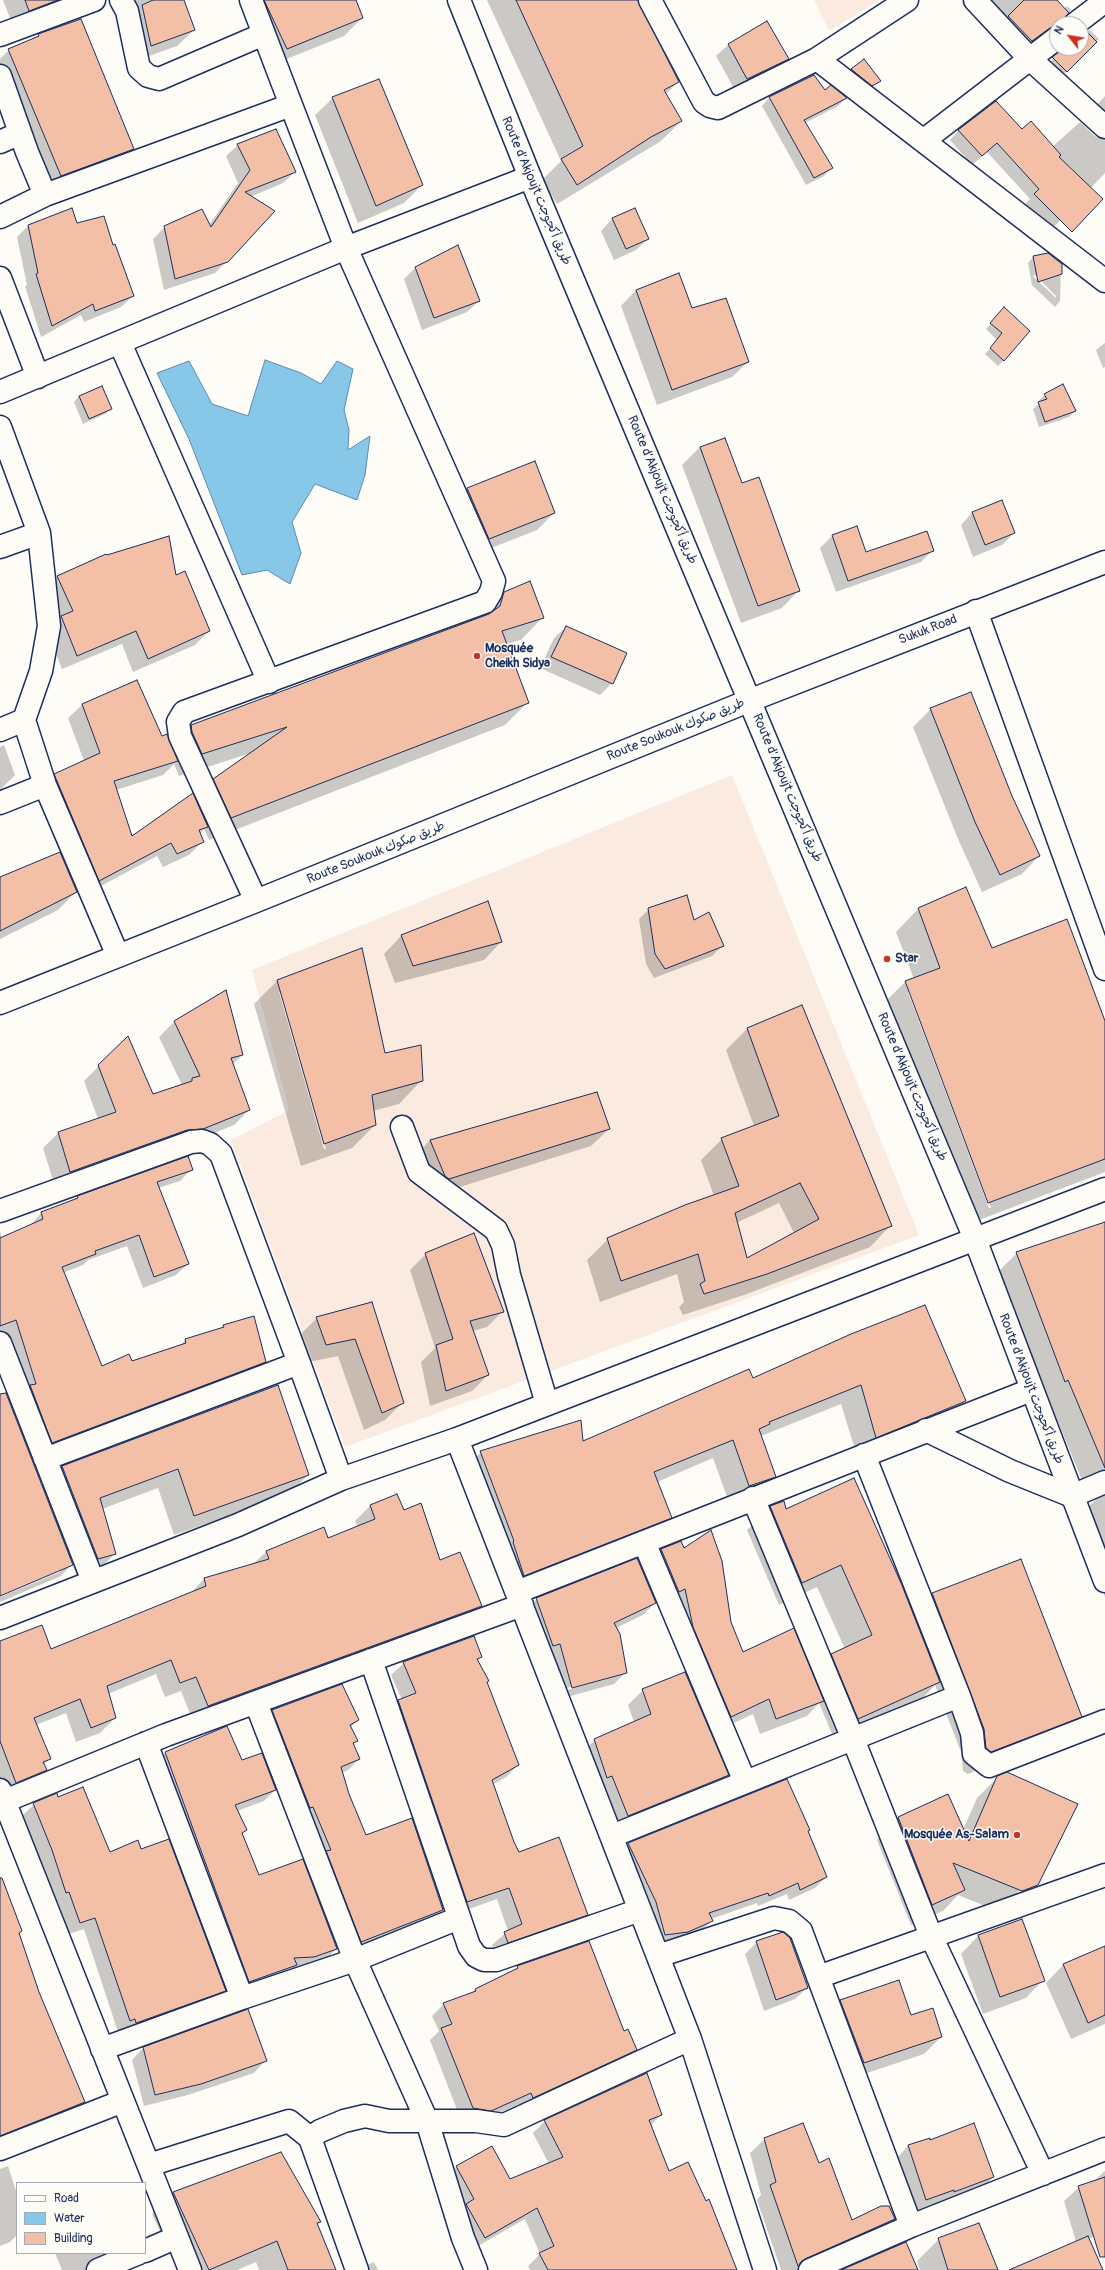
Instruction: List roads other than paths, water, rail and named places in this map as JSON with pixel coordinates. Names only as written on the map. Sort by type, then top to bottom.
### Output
[{"type":"main road","points":[[0,35],[94,0]]},
{"type":"main road","points":[[121,0],[127,11],[139,68],[148,76],[159,79],[264,34]]},
{"type":"main road","points":[[251,0],[346,248],[494,580],[491,592],[485,602],[184,712],[178,722],[180,736],[256,901]]},
{"type":"main road","name":"Route d'Akjoujt طريق أكجوجت","points":[[459,0],[530,177],[751,700],[975,1239],[1031,1390],[1105,1581]]},
{"type":"main road","points":[[650,0],[704,102],[710,106],[718,108],[817,59],[907,0]]},
{"type":"main road","points":[[975,0],[1030,60],[1105,127]]},
{"type":"main road","points":[[1085,16],[1105,1]]},
{"type":"main road","points":[[923,141],[1049,45]]},
{"type":"main road","points":[[817,59],[1105,281]]},
{"type":"main road","points":[[0,76],[20,133],[45,195]]},
{"type":"main road","points":[[0,217],[45,195],[291,106]]},
{"type":"main road","points":[[0,142],[20,133]]},
{"type":"main road","points":[[0,392],[346,248],[530,177]]},
{"type":"main road","points":[[0,278],[38,376]]},
{"type":"main road","points":[[120,343],[268,682]]},
{"type":"main road","points":[[0,427],[39,533],[49,626],[41,671],[24,720],[45,785],[118,956]]},
{"type":"main road","points":[[0,547],[39,533]]},
{"type":"main road","name":"Sukuk Road","points":[[751,700],[976,611],[1105,562]]},
{"type":"main road","points":[[976,611],[1105,969]]},
{"type":"main road","name":"Route Soukouk طريق صكوك","points":[[0,1003],[751,700]]},
{"type":"main road","points":[[0,730],[24,720]]},
{"type":"main road","points":[[0,804],[45,785]]},
{"type":"main road","points":[[402,1127],[419,1172],[496,1230],[503,1245],[509,1275],[547,1404]]},
{"type":"main road","points":[[0,1211],[191,1142],[202,1141],[210,1144],[221,1154],[341,1480]]},
{"type":"main road","points":[[0,1618],[238,1525],[341,1480],[457,1439],[1105,1189]]},
{"type":"main road","points":[[0,1343],[93,1581]]},
{"type":"main road","points":[[45,1459],[299,1363]]},
{"type":"main road","points":[[190,2270],[2,1798],[371,1660],[519,1599],[644,1542],[1031,1390]]},
{"type":"main road","points":[[926,1430],[1004,1468],[1072,1496],[1105,1482]]},
{"type":"main road","points":[[457,1439],[690,2039],[765,2270]]},
{"type":"main road","points":[[864,1455],[959,1696],[972,1733],[974,1754],[989,1766],[1105,1722]]},
{"type":"main road","points":[[753,1498],[853,1739],[932,1936],[1043,2174]]},
{"type":"main road","points":[[644,1542],[745,1782]]},
{"type":"main road","points":[[371,1660],[459,1918],[469,1946],[476,1956],[484,1960],[496,1960],[640,1910]]},
{"type":"main road","points":[[612,1836],[959,1696]]},
{"type":"main road","points":[[256,1702],[355,1960],[427,2121],[463,2238],[476,2270]]},
{"type":"main road","points":[[146,1743],[242,1998]]},
{"type":"main road","points":[[818,1977],[1105,1875]]},
{"type":"main road","points":[[102,2049],[242,1998],[355,1960],[459,1918]]},
{"type":"main road","points":[[658,1956],[774,1918],[789,1921],[801,1931],[911,2226]]},
{"type":"main road","points":[[310,2138],[320,2131],[344,2121],[366,2116],[389,2121],[476,2121],[504,2125],[690,2039]]},
{"type":"main road","points":[[0,2150],[123,2101]]},
{"type":"main road","points":[[148,2165],[289,2121],[310,2138],[357,2270]]},
{"type":"main road","points":[[810,2270],[911,2226],[1105,2149]]},
{"type":"main road","points":[[146,2250],[177,2237]]},
{"type":"main road","points":[[98,2270],[137,2254]]},
{"type":"water","points":[[265,360],[301,373],[321,384],[337,361],[353,369],[344,410],[349,430],[348,450],[370,436],[365,475],[357,500],[315,484],[292,522],[301,553],[290,584],[267,570],[242,575],[189,439],[157,373],[189,361],[212,404],[248,416]]},
{"type":"place","name":"Mosquée Cheikh Sidya","points":[[477,656]]},
{"type":"place","name":"Star","points":[[887,959]]},
{"type":"place","name":"Mosquée As-Salam","points":[[1017,1835]]}]
